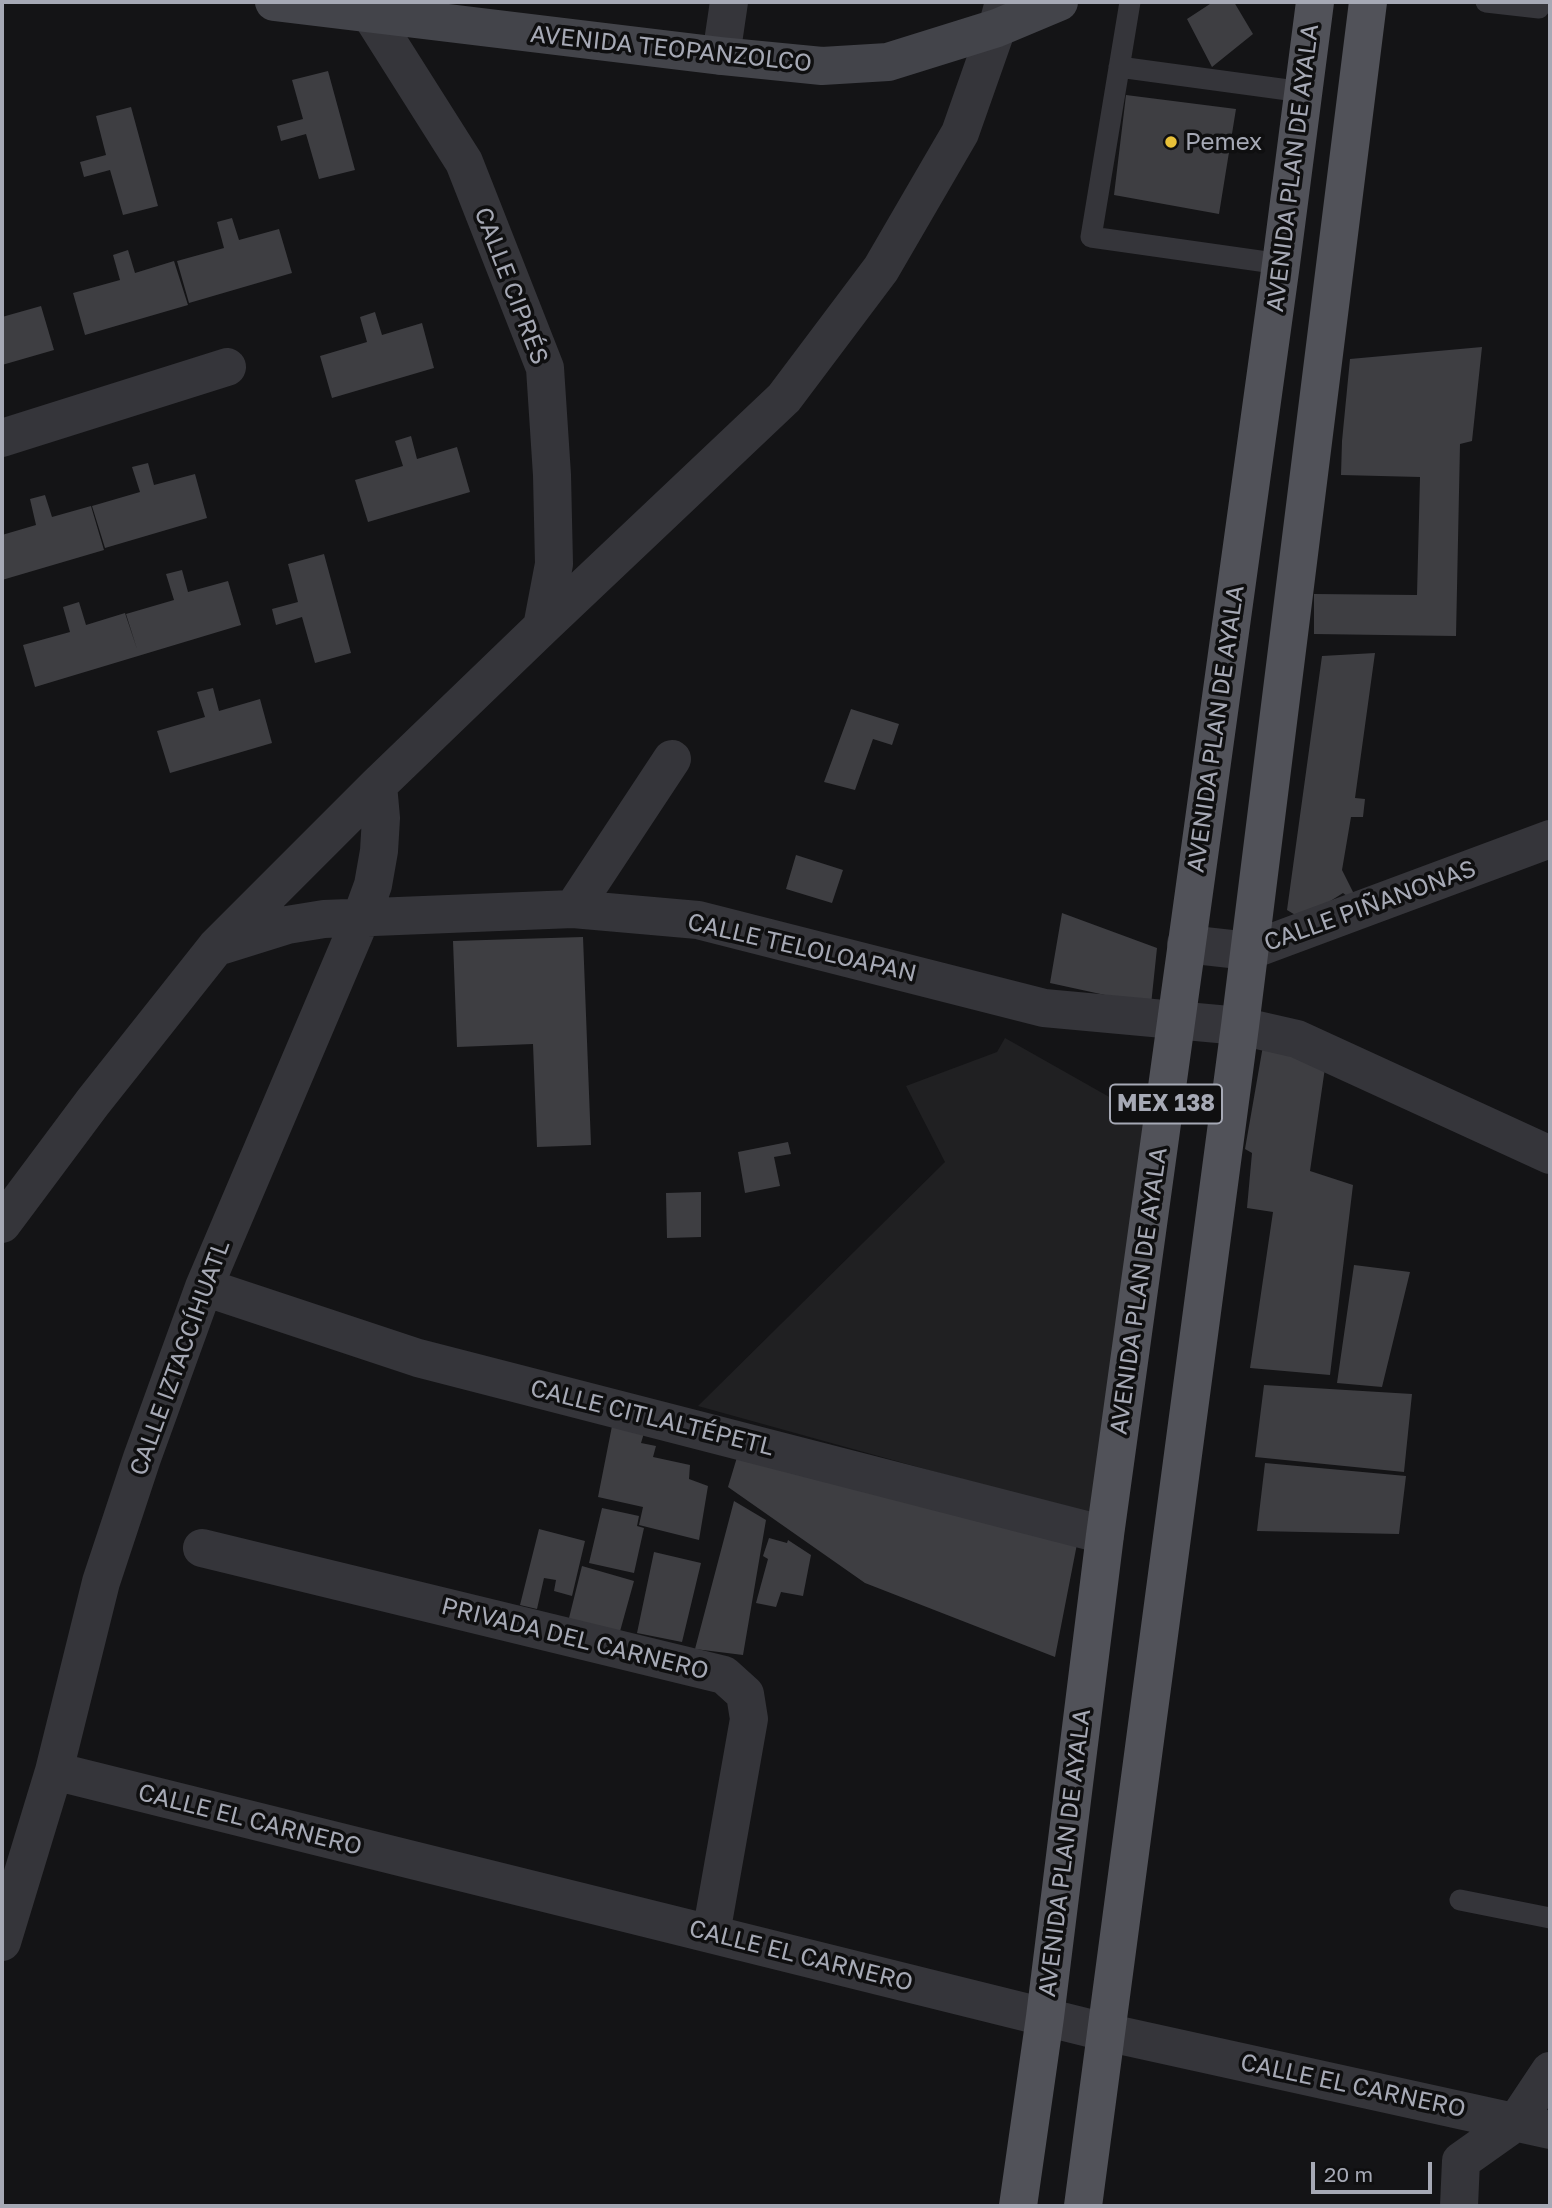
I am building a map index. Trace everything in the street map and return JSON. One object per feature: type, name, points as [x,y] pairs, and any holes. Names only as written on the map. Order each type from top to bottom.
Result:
[{"type":"main road","name":"AVENIDA TEOPANZOLCO","points":[[274,2],[371,8],[721,56],[822,66],[888,62],[1001,15],[1059,2]]},
{"type":"main road","points":[[1286,2],[1313,16]]},
{"type":"main road","name":"MEX 138","points":[[1083,2206],[1240,1026],[1368,2]]},
{"type":"main road","name":"AVENIDA PLAN DE AYALA","points":[[1018,2206],[1045,2017],[1105,1535],[1178,1020],[1186,944],[1313,16]]},
{"type":"street","points":[[721,56],[729,2]]},
{"type":"street","name":"CALLE CIPRÉS","points":[[371,8],[464,162],[545,368],[554,564],[542,627]]},
{"type":"street","points":[[2,1224],[93,1102],[216,947],[378,785],[784,398],[881,269],[954,144],[1001,15]]},
{"type":"street","points":[[2,438],[227,367]]},
{"type":"street","points":[[573,909],[672,760]]},
{"type":"street","name":"CALLE IZTACCÍHUATL","points":[[2,1942],[54,1771],[101,1583],[142,1458],[204,1287],[373,885],[381,818],[378,785]]},
{"type":"street","name":"CALLE PIÑANONAS","points":[[1186,944],[1249,951],[1550,839]]},
{"type":"street","name":"CALLE TELOLOAPAN","points":[[216,947],[287,925],[324,919],[573,909],[698,920],[1044,1008],[1240,1026],[1297,1039],[1550,1155]]},
{"type":"street","name":"CALLE CITLALTÉPETL","points":[[204,1287],[418,1358],[1105,1535]]},
{"type":"street","name":"PRIVADA DEL CARNERO","points":[[202,1548],[724,1675],[745,1694],[749,1719],[711,1934]]},
{"type":"street","name":"CALLE EL CARNERO","points":[[54,1771],[1105,2032],[1533,2126]]},
{"type":"street","points":[[1459,2206],[1461,2161],[1533,2126],[1550,2071]]},
{"type":"lane","points":[[1130,2],[1091,237],[1281,264]]},
{"type":"lane","points":[[1486,2],[1539,8]]},
{"type":"lane","points":[[1119,66],[1303,92]]},
{"type":"lane","points":[[1460,1899],[1550,1918]]},
{"type":"shaded area","points":[[1005,1038],[1150,1120],[1098,1517],[698,1406],[945,1162],[906,1086],[997,1052]]},
{"type":"building","points":[[1213,2],[1234,2],[1253,34],[1212,67],[1187,19]]},
{"type":"building","points":[[328,71],[355,170],[319,179],[306,134],[281,141],[277,126],[303,119],[292,80]]},
{"type":"building","points":[[1126,95],[1236,109],[1219,214],[1114,195]]},
{"type":"building","points":[[131,107],[158,206],[123,215],[110,170],[84,177],[80,162],[106,155],[96,116]]},
{"type":"building","points":[[232,218],[239,240],[279,229],[292,273],[189,303],[177,261],[224,248],[217,222]]},
{"type":"building","points":[[128,250],[135,273],[174,261],[188,305],[85,335],[73,293],[120,280],[113,255]]},
{"type":"building","points":[[41,306],[54,350],[2,365],[2,317]]},
{"type":"building","points":[[375,312],[382,335],[422,323],[434,368],[332,398],[320,356],[367,342],[360,317]]},
{"type":"building","points":[[1482,347],[1472,441],[1460,444],[1456,636],[1314,634],[1314,594],[1417,595],[1420,477],[1341,475],[1350,359]]},
{"type":"building","points":[[411,436],[417,459],[457,447],[470,492],[368,522],[355,480],[403,466],[395,441]]},
{"type":"building","points":[[148,463],[154,485],[195,474],[207,518],[105,548],[92,506],[140,492],[132,467]]},
{"type":"building","points":[[45,495],[52,517],[91,506],[104,550],[2,580],[2,535],[36,525],[30,499]]},
{"type":"building","points":[[324,554],[351,653],[315,663],[302,617],[276,625],[272,609],[298,602],[288,564]]},
{"type":"building","points":[[182,570],[188,592],[228,581],[241,625],[35,687],[23,645],[70,632],[63,607],[79,602],[86,625],[125,613],[137,649],[126,614],[174,600],[166,574]]},
{"type":"building","points":[[1375,653],[1355,798],[1365,799],[1363,817],[1351,817],[1342,870],[1354,894],[1348,897],[1343,893],[1302,919],[1287,910],[1322,656]]},
{"type":"building","points":[[213,688],[219,711],[260,699],[272,743],[170,773],[157,731],[205,717],[197,692]]},
{"type":"building","points":[[851,709],[899,724],[892,745],[873,739],[855,790],[824,782]]},
{"type":"building","points":[[796,855],[843,870],[832,903],[786,889]]},
{"type":"building","points":[[1062,913],[1157,948],[1151,1005],[1050,983]]},
{"type":"building","points":[[583,937],[591,1145],[537,1147],[533,1044],[457,1047],[453,941]]},
{"type":"building","points":[[1264,1040],[1326,1061],[1310,1171],[1353,1185],[1330,1375],[1250,1368],[1273,1212],[1247,1208],[1252,1153],[1245,1149]]},
{"type":"building","points":[[788,1142],[791,1154],[774,1157],[780,1186],[745,1193],[738,1152]]},
{"type":"building","points":[[701,1192],[701,1237],[667,1238],[666,1193]]},
{"type":"building","points":[[1354,1265],[1410,1272],[1382,1387],[1337,1383]]},
{"type":"building","points":[[1264,1385],[1412,1394],[1404,1472],[1255,1457]]},
{"type":"building","points":[[612,1426],[644,1433],[641,1443],[656,1446],[653,1457],[690,1465],[689,1479],[708,1486],[699,1540],[639,1525],[643,1507],[598,1497]]},
{"type":"building","points":[[738,1454],[1077,1544],[1055,1657],[865,1583],[728,1487]]},
{"type":"building","points":[[1265,1463],[1406,1476],[1399,1534],[1257,1531]]},
{"type":"building","points":[[734,1501],[766,1520],[743,1655],[695,1649]]},
{"type":"building","points":[[602,1508],[639,1516],[637,1526],[644,1528],[634,1573],[589,1563]]},
{"type":"building","points":[[539,1529],[585,1541],[572,1596],[554,1591],[556,1580],[544,1578],[537,1609],[520,1605]]},
{"type":"building","points":[[769,1538],[787,1543],[788,1540],[811,1555],[803,1596],[781,1592],[776,1607],[756,1603],[768,1559],[763,1556]]},
{"type":"building","points":[[654,1552],[701,1563],[682,1642],[637,1633]]},
{"type":"building","points":[[582,1566],[634,1581],[619,1635],[568,1622]]},
{"type":"place","name":"Pemex","points":[[1171,142]]}]
